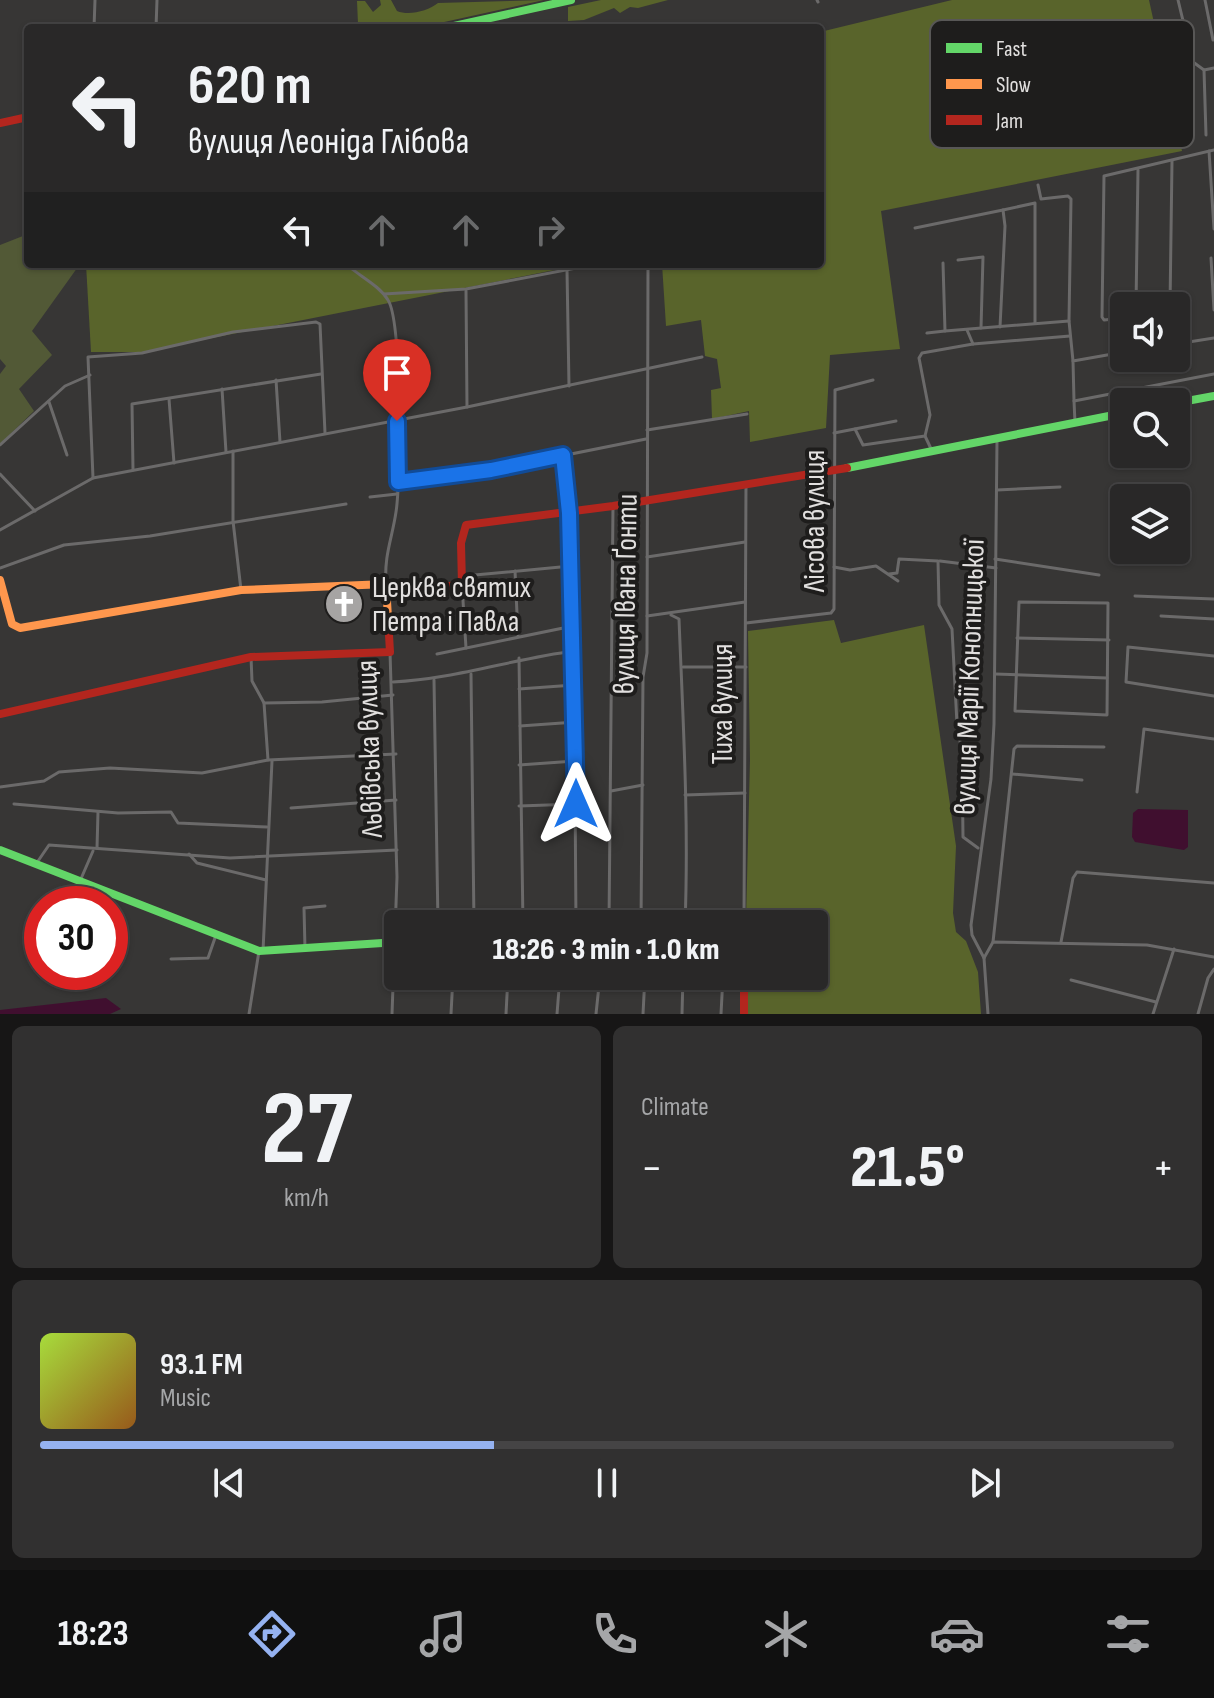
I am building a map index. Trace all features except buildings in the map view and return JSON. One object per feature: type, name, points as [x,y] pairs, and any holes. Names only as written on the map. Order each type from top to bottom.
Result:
[{"type":"main road","points":[[463,24],[571,0]]},
{"type":"main road","points":[[0,123],[24,118]]},
{"type":"main road","points":[[1190,400],[1214,396]]},
{"type":"main road","points":[[0,580],[12,624],[20,628],[241,590],[386,587],[463,580],[461,543],[466,525],[569,513],[834,470],[997,441],[1110,416]]},
{"type":"main road","name":"Львівська вулиця","points":[[386,587],[390,652]]},
{"type":"main road","points":[[0,714],[251,657],[390,652]]},
{"type":"main road","points":[[0,850],[261,951],[384,943]]},
{"type":"main road","points":[[744,990],[744,1014]]},
{"type":"street","points":[[94,24],[95,0]]},
{"type":"street","points":[[156,24],[157,0]]},
{"type":"street","points":[[1178,0],[1183,20]]},
{"type":"street","points":[[1205,0],[1213,40]]},
{"type":"street","points":[[1194,63],[1204,70],[1214,68]]},
{"type":"street","points":[[1204,70],[1206,135]]},
{"type":"street","points":[[1110,319],[1102,317],[1103,177],[1212,150],[1214,229]]},
{"type":"street","points":[[1170,292],[1172,161]]},
{"type":"street","points":[[1136,292],[1138,169]]},
{"type":"street","points":[[1038,185],[1040,199],[1068,196],[1071,199],[1069,321],[1075,423]]},
{"type":"street","points":[[915,228],[1035,203],[1038,206],[1035,323]]},
{"type":"street","points":[[1000,327],[1005,226],[1003,210]]},
{"type":"street","points":[[958,260],[983,257],[981,328]]},
{"type":"street","points":[[1211,258],[1214,310]]},
{"type":"street","points":[[943,263],[945,331]]},
{"type":"street","points":[[351,268],[384,294],[466,289],[577,268]]},
{"type":"street","name":"вулиця Івана Ґонти","points":[[641,910],[647,616],[648,268]]},
{"type":"street","points":[[567,270],[569,386]]},
{"type":"street","points":[[466,289],[467,407]]},
{"type":"street","name":"Львівська вулиця","points":[[384,294],[394,320],[398,482],[396,513],[385,549],[386,587]]},
{"type":"street","points":[[927,333],[1069,321]]},
{"type":"street","points":[[93,478],[88,357],[142,353],[233,332],[316,322],[320,324],[325,433]]},
{"type":"street","points":[[967,330],[973,344]]},
{"type":"street","points":[[933,453],[925,436],[930,415],[920,355],[973,344],[1070,336]]},
{"type":"street","points":[[1190,342],[1214,338]]},
{"type":"street","points":[[1073,361],[1110,354]]},
{"type":"street","points":[[0,530],[93,478],[397,421],[647,371],[702,357]]},
{"type":"street","points":[[133,470],[131,405],[321,374]]},
{"type":"street","points":[[1074,401],[1214,374]]},
{"type":"street","points":[[0,445],[72,381],[90,375]]},
{"type":"street","points":[[276,380],[280,442]]},
{"type":"street","name":"Лісова вулиця","points":[[746,623],[831,613],[834,609],[835,390],[873,380]]},
{"type":"street","points":[[222,389],[226,452]]},
{"type":"street","points":[[169,399],[174,463]]},
{"type":"street","points":[[49,401],[61,428],[67,455]]},
{"type":"street","points":[[647,430],[747,414]]},
{"type":"street","points":[[834,433],[896,421]]},
{"type":"street","points":[[855,429],[863,445],[925,436]]},
{"type":"street","points":[[398,482],[491,470],[646,439]]},
{"type":"street","name":"вулиця Марії Конопницької","points":[[988,1014],[984,958],[971,932],[979,849],[991,779],[997,441]]},
{"type":"street","points":[[233,451],[233,521],[241,590]]},
{"type":"street","points":[[563,455],[569,513],[574,651],[576,910]]},
{"type":"street","points":[[0,474],[35,511]]},
{"type":"street","name":"Тиха вулиця","points":[[744,910],[746,484]]},
{"type":"street","points":[[997,490],[1060,487]]},
{"type":"street","points":[[370,497],[397,494]]},
{"type":"street","points":[[0,568],[64,545],[150,536],[346,504]]},
{"type":"street","points":[[609,910],[613,506]]},
{"type":"street","points":[[647,557],[745,542]]},
{"type":"street","points":[[889,574],[897,573],[899,559],[996,568]]},
{"type":"street","points":[[995,559],[1099,575]]},
{"type":"street","points":[[938,561],[939,605],[952,629],[957,724],[962,752],[963,837],[979,849]]},
{"type":"street","points":[[466,648],[463,580],[571,566]]},
{"type":"street","points":[[834,567],[850,570],[876,566],[898,581]]},
{"type":"street","points":[[515,571],[518,636]]},
{"type":"street","points":[[1135,596],[1214,599]]},
{"type":"street","points":[[647,616],[671,615],[745,602]]},
{"type":"street","points":[[1019,602],[1106,602],[1109,640],[1106,716],[1016,712],[1017,638],[1019,602]]},
{"type":"street","points":[[671,615],[679,619],[683,667],[685,910]]},
{"type":"street","points":[[1161,616],[1214,619]]},
{"type":"street","points":[[437,654],[573,626]]},
{"type":"street","points":[[1017,638],[1109,640]]},
{"type":"street","points":[[1214,656],[1128,647],[1126,682],[1214,696]]},
{"type":"street","points":[[393,682],[471,674],[519,658],[574,651]]},
{"type":"street","name":"Львівська вулиця","points":[[390,652],[396,754],[398,910]]},
{"type":"street","points":[[249,1014],[261,951],[268,802],[274,791],[264,703],[252,681],[251,657]]},
{"type":"street","points":[[519,658],[523,910]]},
{"type":"street","points":[[683,667],[746,667]]},
{"type":"street","points":[[471,674],[474,910]]},
{"type":"street","points":[[995,674],[1108,678]]},
{"type":"street","points":[[434,680],[438,910]]},
{"type":"street","points":[[519,689],[574,685]]},
{"type":"street","points":[[264,703],[393,695]]},
{"type":"street","points":[[519,726],[576,722]]},
{"type":"street","points":[[1137,792],[1144,729],[1214,739]]},
{"type":"street","points":[[984,958],[993,942],[1014,749],[1017,746],[1104,747]]},
{"type":"street","points":[[0,787],[44,781],[59,772],[110,768],[202,773],[270,760],[396,754]]},
{"type":"street","points":[[519,765],[575,761]]},
{"type":"street","points":[[1012,774],[1082,780]]},
{"type":"street","points":[[610,791],[643,785]]},
{"type":"street","points":[[685,795],[745,793]]},
{"type":"street","points":[[291,808],[396,800]]},
{"type":"street","points":[[14,804],[98,812],[171,812],[178,823],[267,827]]},
{"type":"street","points":[[519,806],[576,804]]},
{"type":"street","points":[[80,881],[96,849],[98,812]]},
{"type":"street","points":[[36,864],[49,845],[266,858],[397,850]]},
{"type":"street","points":[[189,854],[197,863],[266,881]]},
{"type":"street","points":[[1061,941],[1073,878],[1077,872],[1214,883]]},
{"type":"street","points":[[305,949],[304,908],[325,906]]},
{"type":"street","points":[[171,959],[208,958],[216,935]]},
{"type":"street","points":[[993,942],[1061,941],[1174,949],[1214,957]]},
{"type":"street","points":[[1153,1014],[1174,949]]},
{"type":"street","points":[[1198,1014],[1208,978],[1214,969]]},
{"type":"street","points":[[1071,980],[1156,1002]]},
{"type":"street","name":"Львівська вулиця","points":[[392,1014],[394,990]]},
{"type":"street","points":[[451,1014],[452,990]]},
{"type":"street","points":[[506,1014],[507,990]]},
{"type":"street","points":[[557,1014],[559,990]]},
{"type":"street","points":[[596,1014],[599,990]]},
{"type":"street","points":[[643,1014],[644,990]]},
{"type":"street","points":[[682,1014],[683,990]]},
{"type":"street","points":[[721,1014],[722,990]]},
{"type":"green space","points":[[380,0],[391,0],[397,11],[413,13],[438,3],[544,0],[435,24],[358,24],[357,1],[365,1],[373,12],[381,5]]},
{"type":"green space","points":[[601,0],[668,0],[638,8],[630,7],[620,13],[614,8],[584,20],[568,21],[568,7]]},
{"type":"green space","points":[[952,0],[1149,0],[1153,20],[930,20],[930,148],[1181,148],[1182,151],[881,211],[900,349],[830,355],[826,428],[750,442],[749,411],[712,419],[711,390],[721,388],[717,359],[705,356],[701,320],[666,326],[662,268],[824,268],[824,31]]},
{"type":"green space","points":[[24,236],[24,268],[77,268],[32,331],[52,355],[19,389],[34,411],[0,444],[0,374],[6,366],[0,359],[0,245]]},
{"type":"green space","points":[[86,268],[565,268],[142,352],[91,352]]},
{"type":"green space","points":[[834,620],[841,643],[924,625],[956,846],[953,913],[956,932],[966,941],[978,972],[981,1014],[747,1014],[746,990],[828,990],[828,910],[746,910],[750,760],[748,631]]},
{"type":"shaded area","points":[[1138,809],[1188,810],[1188,847],[1184,850],[1135,842],[1132,837],[1133,813]]},
{"type":"shaded area","points":[[106,998],[121,1009],[110,1014],[0,1014],[0,1010]]},
{"type":"traffic: fast","points":[[463,24],[571,0]]},
{"type":"traffic: fast","points":[[1190,400],[1214,396]]},
{"type":"traffic: fast","points":[[847,468],[1110,416]]},
{"type":"traffic: fast","points":[[0,850],[259,951],[384,943]]},
{"type":"traffic: slow","points":[[0,580],[12,624],[20,628],[241,590],[386,584],[388,618]]},
{"type":"traffic: jam","points":[[0,123],[24,118]]},
{"type":"traffic: jam","points":[[387,591],[462,585],[461,543],[466,525],[613,506],[847,468]]},
{"type":"traffic: jam","points":[[0,714],[251,657],[390,652],[388,618]]},
{"type":"traffic: jam","points":[[744,990],[744,1014]]},
{"type":"place","name":"Церква святих Петра і Павла","points":[[344,604]]},
{"type":"route","points":[[397,421],[398,482],[491,470],[563,455],[569,513],[576,804]]}]
